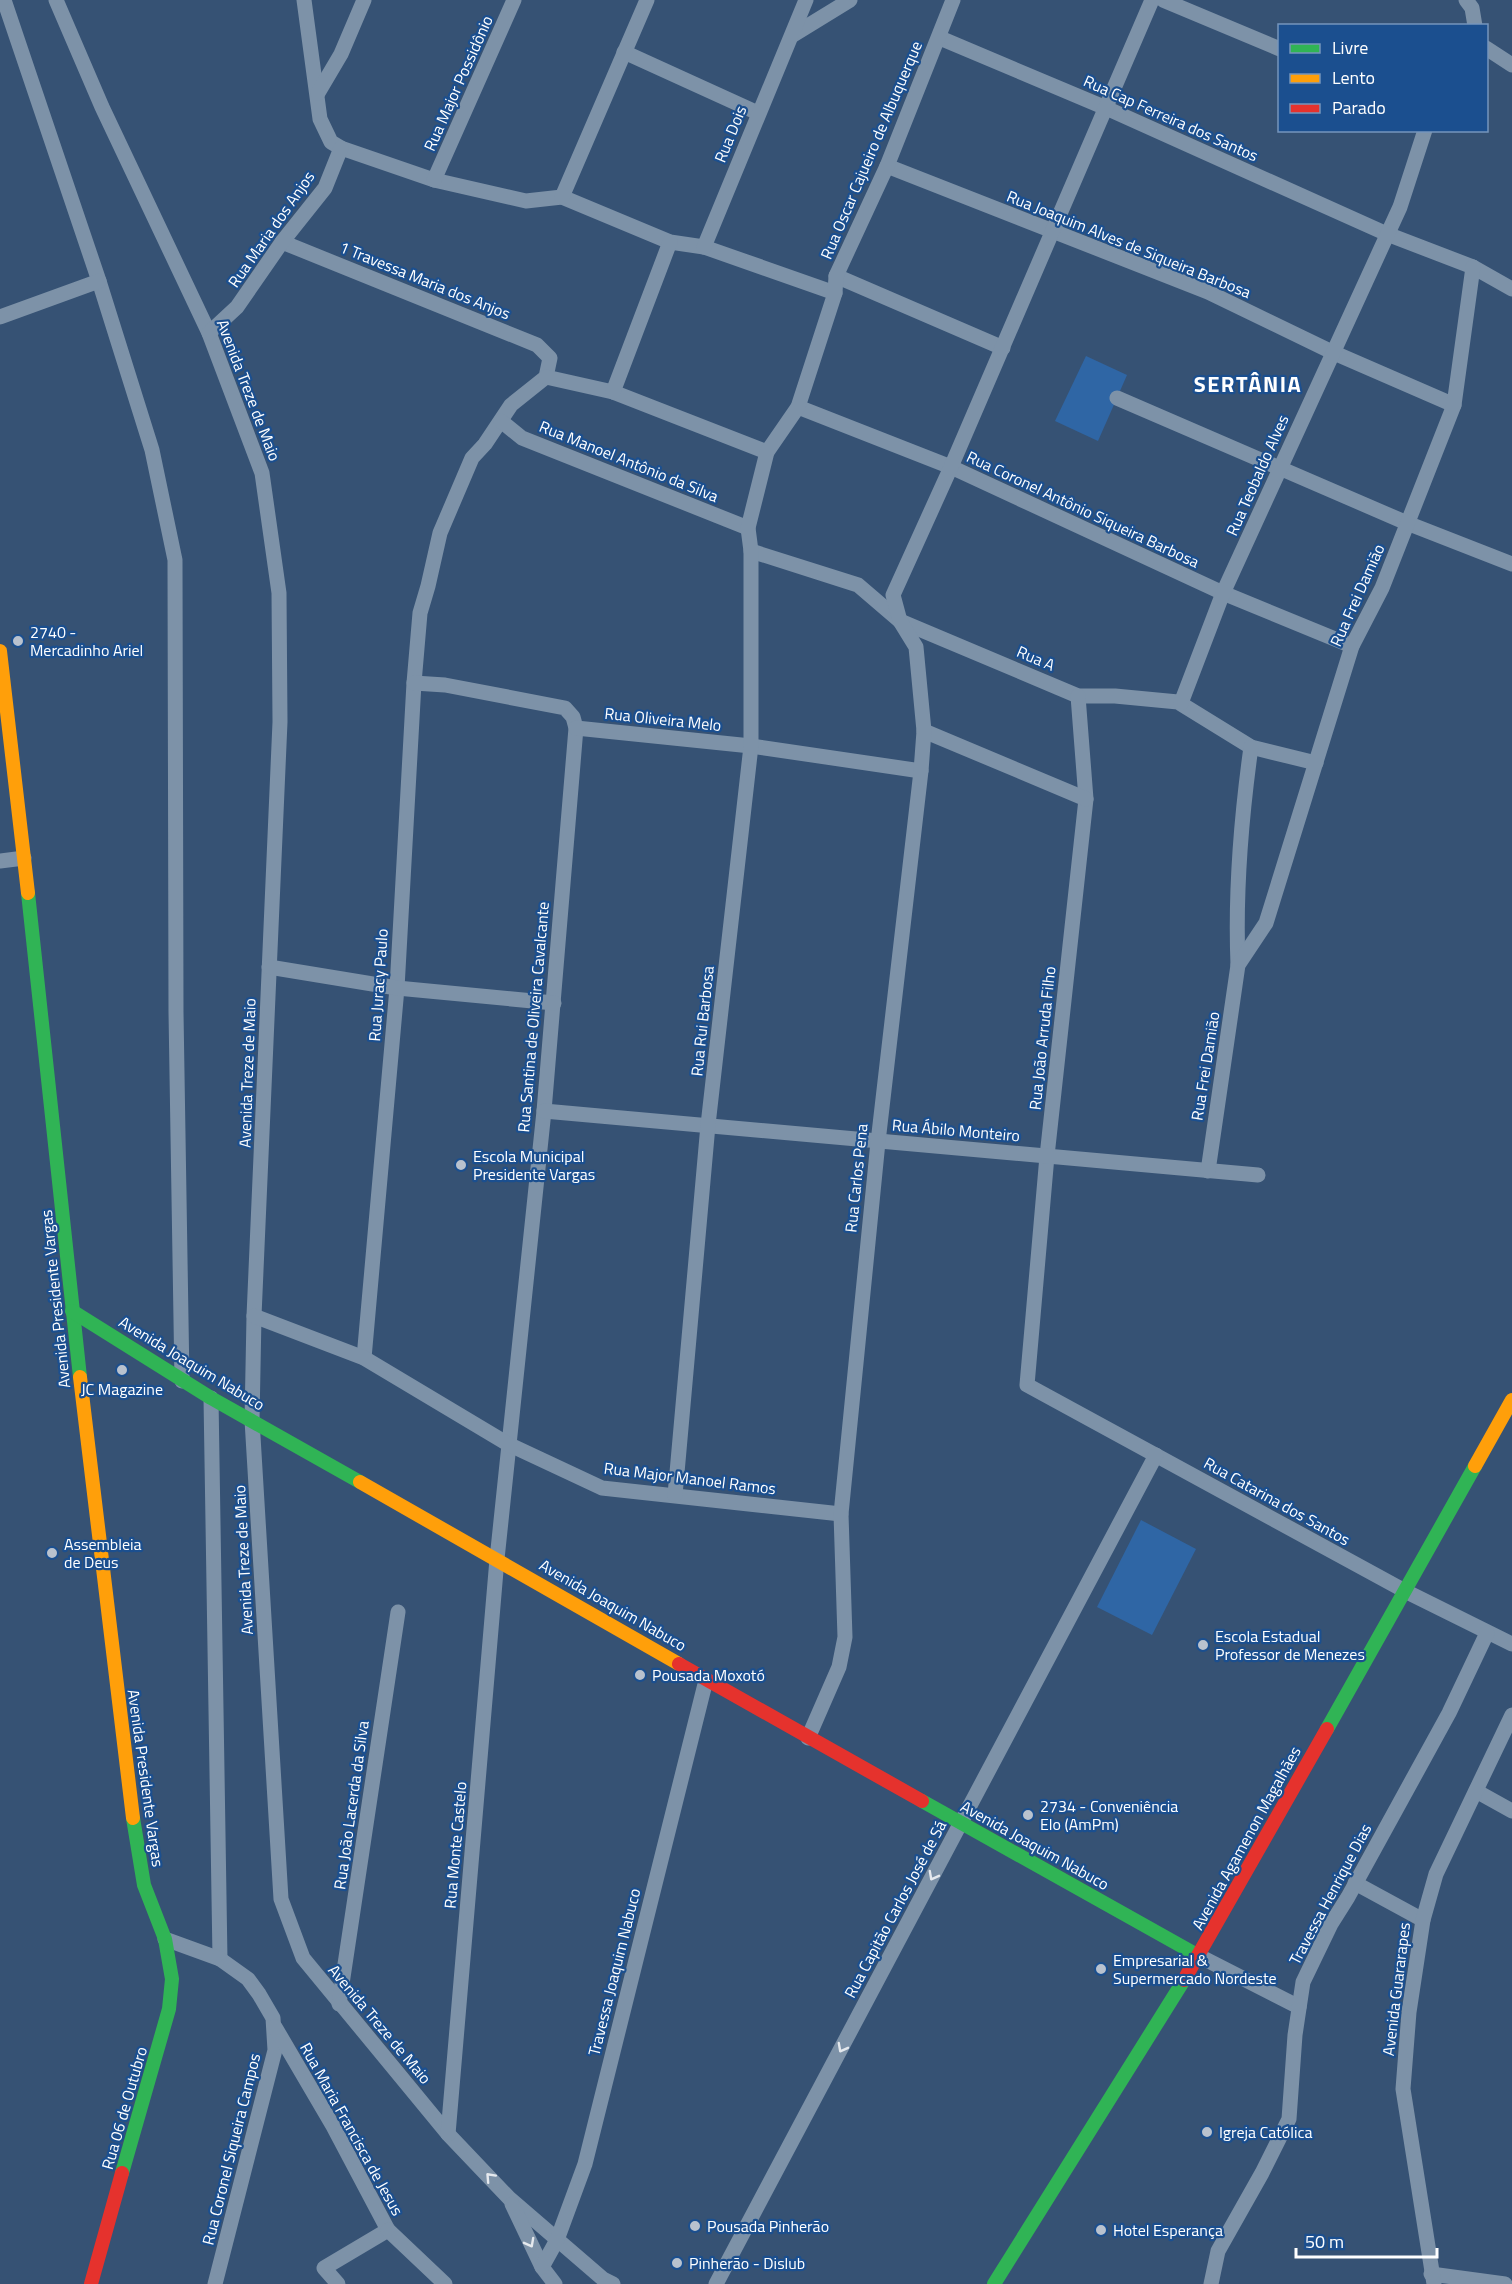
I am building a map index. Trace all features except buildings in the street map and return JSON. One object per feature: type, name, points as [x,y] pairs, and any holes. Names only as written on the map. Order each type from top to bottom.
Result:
[{"type":"main road","name":"Avenida Presidente Vargas","points":[[0,651],[72,1311],[130,1802],[144,1885],[165,1939]]},
{"type":"main road","name":"Avenida Joaquim Nabuco","points":[[72,1311],[182,1381],[961,1825],[1199,1956]]},
{"type":"main road","name":"Avenida Agamenon Magalhães","points":[[994,2284],[1199,1956],[1512,1400]]},
{"type":"main road","name":"Rua 06 de Outubro","points":[[92,2284],[169,2009],[172,1979],[165,1939]]},
{"type":"street","points":[[4,0],[99,281],[152,450],[175,560],[176,1012],[182,1381]]},
{"type":"street","name":"Avenida Treze de Maio","points":[[56,0],[102,107],[209,333],[262,472],[279,594],[280,722],[254,1317],[252,1420],[281,1899],[303,1958],[448,2134],[509,2198]]},
{"type":"street","points":[[304,0],[320,119],[331,142],[341,148],[434,180],[526,201],[562,196],[669,242],[704,247],[835,293]]},
{"type":"street","points":[[318,93],[341,54],[364,0]]},
{"type":"street","name":"Rua Major Possidônio","points":[[434,180],[514,0]]},
{"type":"street","points":[[562,196],[647,0]]},
{"type":"street","name":"Rua Dois","points":[[704,247],[806,0]]},
{"type":"street","points":[[793,34],[850,0]]},
{"type":"street","name":"Rua Oscar Cajueiro de Albuquerque","points":[[752,551],[748,528],[767,452],[798,407],[835,293],[836,276],[887,166],[940,38],[953,0]]},
{"type":"street","points":[[900,621],[893,595],[1003,348],[1152,0]]},
{"type":"street","points":[[1163,0],[1278,48]]},
{"type":"street","points":[[1466,0],[1472,8],[1474,24]]},
{"type":"street","name":"Rua Cap Ferreira dos Santos","points":[[940,38],[1106,108],[1387,234],[1473,267],[1512,290]]},
{"type":"street","points":[[1488,49],[1512,65]]},
{"type":"street","points":[[624,52],[758,113]]},
{"type":"street","name":"Rua Teobaldo Alves","points":[[1181,704],[1223,593],[1400,207],[1424,132]]},
{"type":"street","name":"Rua Maria dos Anjos","points":[[209,333],[237,307],[282,242],[325,189],[341,148]]},
{"type":"street","name":"Rua Joaquim Alves de Siqueira Barbosa","points":[[887,166],[1208,292],[1332,352],[1454,405]]},
{"type":"street","name":"1 Travessa Maria dos Anjos","points":[[282,242],[537,345],[550,358],[546,376]]},
{"type":"street","points":[[613,392],[669,242]]},
{"type":"street","name":"Rua Frei Damião","points":[[1238,965],[1266,923],[1352,646],[1382,588],[1454,405],[1473,267]]},
{"type":"street","points":[[836,276],[1003,348]]},
{"type":"street","points":[[0,317],[99,281]]},
{"type":"street","points":[[546,376],[613,392],[767,452]]},
{"type":"street","name":"Rua Juracy Paulo","points":[[364,1359],[397,988],[420,612],[440,533],[472,458],[511,405],[546,376]]},
{"type":"street","points":[[1117,398],[1407,523],[1512,564]]},
{"type":"street","name":"Rua Coronel Antônio Siqueira Barbosa","points":[[798,407],[951,467],[1223,593],[1352,646]]},
{"type":"street","name":"Rua Manoel Antônio da Silva","points":[[501,421],[522,438],[748,528]]},
{"type":"street","name":"Rua A","points":[[752,551],[858,585],[900,621],[1078,696],[1115,696],[1181,704],[1251,747],[1316,763]]},
{"type":"street","name":"Rua Rui Barbosa","points":[[675,1495],[708,1125],[751,746],[752,551]]},
{"type":"street","name":"Rua Carlos Pena","points":[[808,1738],[839,1667],[845,1637],[841,1514],[878,1142],[921,771],[924,731],[916,647],[900,621]]},
{"type":"street","points":[[414,683],[445,685],[565,708],[573,717],[576,728]]},
{"type":"street","name":"Rua João Arruda Filho","points":[[1027,1385],[1047,1156],[1086,799],[1078,696]]},
{"type":"street","name":"Rua Oliveira Melo","points":[[576,728],[751,746],[921,771]]},
{"type":"street","name":"Rua Santina de Oliveira Cavalcante","points":[[497,1559],[544,1111],[576,728]]},
{"type":"street","points":[[924,731],[1086,799]]},
{"type":"street","name":"Rua Frei Damião","points":[[1208,1171],[1238,965],[1236,920],[1243,818],[1251,747]]},
{"type":"street","points":[[0,861],[24,858]]},
{"type":"street","points":[[269,967],[397,988],[554,1003]]},
{"type":"street","name":"Rua Ábilo Monteiro","points":[[544,1111],[1258,1175]]},
{"type":"street","name":"Rua Major Manoel Ramos","points":[[254,1317],[364,1359],[508,1444],[602,1488],[841,1514]]},
{"type":"street","name":"Rua Catarina dos Santos","points":[[1027,1385],[1405,1591],[1512,1644]]},
{"type":"street","name":"Avenida Treze de Maio","points":[[212,1398],[220,1959]]},
{"type":"street","name":"Rua Capitão Carlos José de Sá","points":[[716,2284],[1156,1455]]},
{"type":"street","name":"Rua Monte Castelo","points":[[448,2134],[497,1559]]},
{"type":"street","name":"Rua João Lacerda da Silva","points":[[339,2004],[398,1612]]},
{"type":"street","name":"Travessa Henrique Dias","points":[[1211,2284],[1218,2251],[1262,2173],[1289,2119],[1295,2035],[1303,1982],[1331,1924],[1449,1713],[1487,1633]]},
{"type":"street","name":"Travessa Joaquim Nabuco","points":[[542,2267],[557,2240],[585,2164],[706,1680]]},
{"type":"street","name":"Avenida Guararapes","points":[[1432,2279],[1403,2089],[1409,2012],[1423,1920],[1436,1874],[1512,1715]]},
{"type":"street","points":[[1476,1791],[1512,1811]]},
{"type":"street","points":[[1355,1883],[1423,1920]]},
{"type":"street","name":"Rua Coronel Siqueira Campos","points":[[165,1939],[220,1959],[248,1979],[273,2018],[275,2050],[215,2284]]},
{"type":"street","name":"Avenida Joaquim Nabuco","points":[[1199,1956],[1299,2007]]},
{"type":"street","name":"Rua Maria Francisca de Jesus","points":[[274,2025],[333,2126],[388,2230],[324,2268],[338,2284]]},
{"type":"street","points":[[509,2198],[603,2279],[613,2284]]},
{"type":"street","points":[[509,2198],[542,2267],[555,2284]]},
{"type":"street","points":[[388,2230],[445,2284]]},
{"type":"street","points":[[1432,2279],[1505,2284]]},
{"type":"shaded area","points":[[1086,356],[1127,375],[1098,441],[1055,421]]},
{"type":"shaded area","points":[[1141,1520],[1196,1549],[1152,1635],[1097,1607]]},
{"type":"traffic: fast","points":[[28,893],[80,1377]]},
{"type":"traffic: fast","points":[[72,1311],[211,1398],[360,1482]]},
{"type":"traffic: fast","points":[[1327,1729],[1475,1466]]},
{"type":"traffic: fast","points":[[922,1801],[1199,1956]]},
{"type":"traffic: fast","points":[[122,2173],[169,2009],[172,1979],[165,1939],[144,1885],[133,1818]]},
{"type":"traffic: fast","points":[[994,2284],[1184,1980]]},
{"type":"traffic: slow","points":[[0,651],[28,893]]},
{"type":"traffic: slow","points":[[80,1377],[133,1818]]},
{"type":"traffic: slow","points":[[1475,1466],[1512,1400]]},
{"type":"traffic: slow","points":[[360,1482],[679,1664]]},
{"type":"traffic: jam","points":[[679,1664],[922,1801]]},
{"type":"traffic: jam","points":[[1184,1980],[1327,1729]]},
{"type":"traffic: jam","points":[[91,2284],[122,2173]]},
{"type":"place","name":"2740 - Mercadinho Ariel","points":[[18,641]]},
{"type":"place","name":"Escola Municipal Presidente Vargas","points":[[461,1165]]},
{"type":"place","name":"JC Magazine","points":[[122,1370]]},
{"type":"place","name":"Assembleia de Deus","points":[[52,1553]]},
{"type":"place","name":"Escola Estadual Professor de Menezes","points":[[1203,1645]]},
{"type":"place","name":"Pousada Moxotó","points":[[640,1675]]},
{"type":"place","name":"2734 - Conveniência Elo (AmPm)","points":[[1028,1815]]},
{"type":"place","name":"Empresarial & Supermercado Nordeste","points":[[1101,1969]]},
{"type":"place","name":"Igreja Católica","points":[[1207,2132]]},
{"type":"place","name":"Pousada Pinherão","points":[[695,2226]]},
{"type":"place","name":"Hotel Esperança","points":[[1101,2230]]},
{"type":"place","name":"Pinherão - Dislub","points":[[677,2263]]},
{"type":"district","name":"SERTÂNIA","points":[[1248,384]]}]
